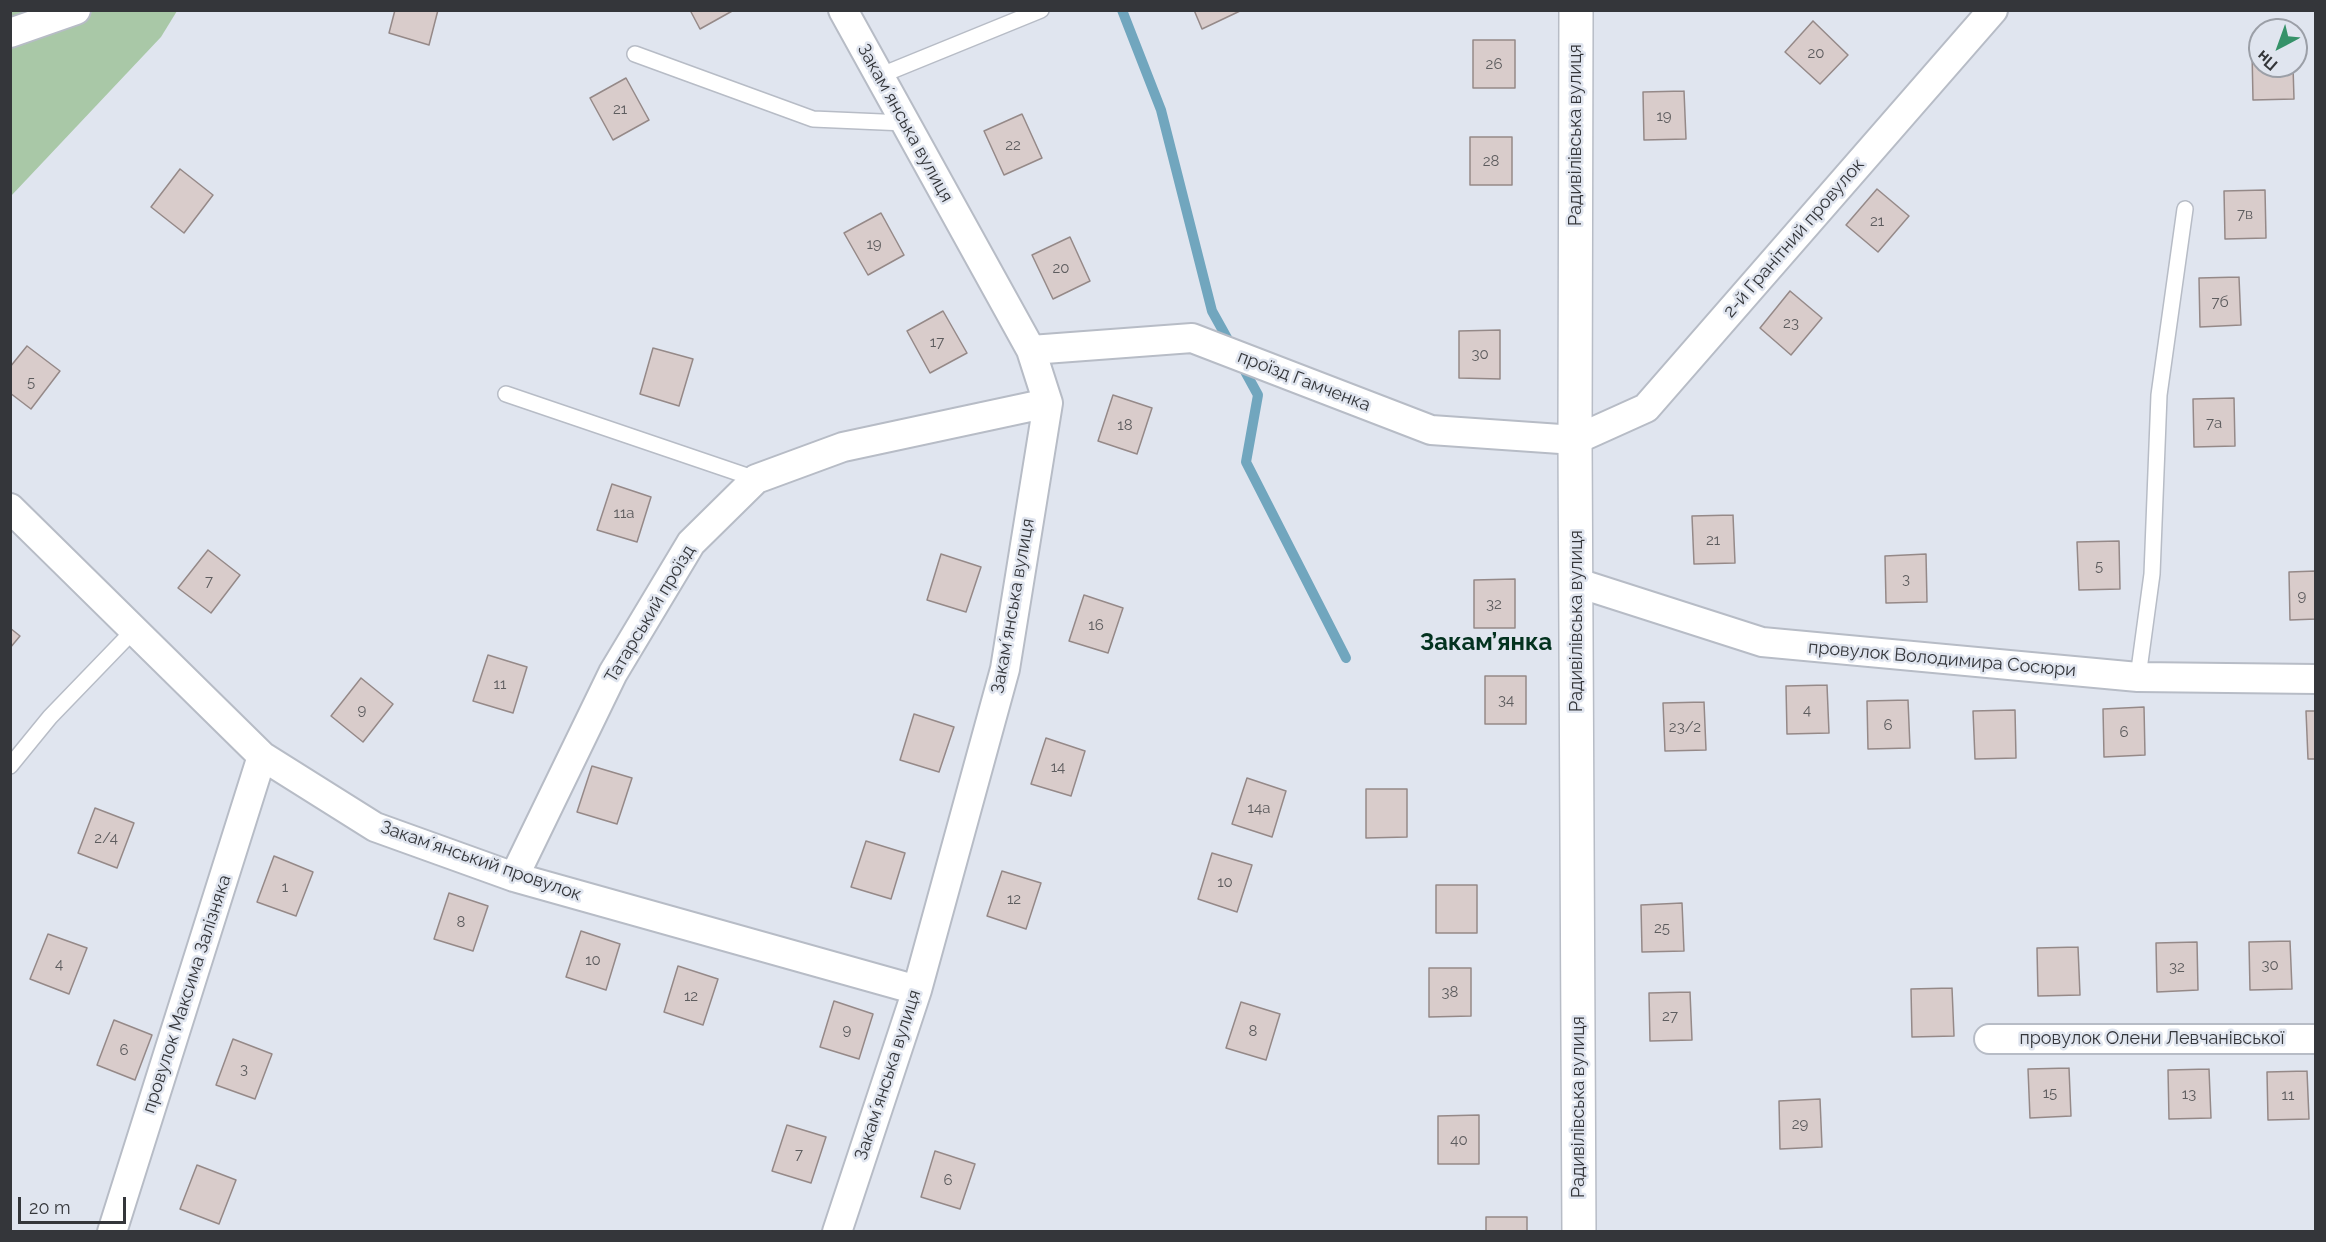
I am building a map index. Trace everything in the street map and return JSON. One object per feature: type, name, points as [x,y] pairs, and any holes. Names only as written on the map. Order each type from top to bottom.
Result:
[{"type":"street","points":[[10,33],[75,10]]},
{"type":"street","name":"Закамʼянська вулиця","points":[[837,1232],[917,990],[1005,669],[1048,403],[1031,350],[843,10]]},
{"type":"street","name":"Радивілівська вулиця","points":[[1576,10],[1575,440],[1578,583],[1580,1232]]},
{"type":"street","name":"2-й Гранітний провулок","points":[[1575,440],[1646,408],[1993,10]]},
{"type":"street","name":"проїзд Гамченка","points":[[1031,350],[1192,338],[1431,430],[1575,440]]},
{"type":"street","name":"Татарський проїзд","points":[[514,877],[613,673],[691,543],[756,479],[843,447],[1048,403]]},
{"type":"street","name":"Закамʼянський провулок","points":[[10,508],[262,756],[375,827],[514,877],[917,990]]},
{"type":"street","name":"провулок Володимира Сосюри","points":[[1578,583],[1762,642],[2138,677],[2316,679]]},
{"type":"street","name":"провулок Максима Залізняка","points":[[112,1232],[262,756]]},
{"type":"street","name":"провулок Олени Левчанівської","points":[[1989,1039],[2316,1039]]},
{"type":"lane","points":[[879,76],[1041,10]]},
{"type":"lane","points":[[635,54],[813,118],[905,123]]},
{"type":"lane","points":[[2138,677],[2152,574],[2159,395],[2184,209]]},
{"type":"lane","points":[[506,394],[756,479]]},
{"type":"lane","points":[[10,766],[50,717],[134,630]]},
{"type":"green space","points":[[11,11],[177,11],[161,37],[11,196]]},
{"type":"building","points":[[395,10],[438,10],[429,45],[389,33]]},
{"type":"building","points":[[690,10],[734,10],[700,29]]},
{"type":"building","points":[[1194,10],[1240,10],[1240,11],[1202,29]]},
{"type":"building","points":[[1813,21],[1848,55],[1820,84],[1785,52]]},
{"type":"building","points":[[1473,40],[1515,40],[1515,88],[1473,88]]},
{"type":"building","points":[[626,78],[649,120],[613,140],[590,98]]},
{"type":"building","points":[[2253,78],[2293,78],[2294,99],[2253,100]]},
{"type":"building","points":[[1684,91],[1686,139],[1644,140],[1643,92]]},
{"type":"building","points":[[1022,114],[1042,158],[1004,175],[984,131]]},
{"type":"building","points":[[1470,137],[1512,137],[1512,185],[1470,185]]},
{"type":"building","points":[[180,169],[213,195],[184,233],[151,207]]},
{"type":"building","points":[[1877,189],[1909,216],[1878,252],[1846,225]]},
{"type":"building","points":[[2265,190],[2266,238],[2225,239],[2224,191]]},
{"type":"building","points":[[881,213],[904,255],[868,275],[844,233]]},
{"type":"building","points":[[1070,237],[1090,281],[1053,299],[1032,255]]},
{"type":"building","points":[[2239,277],[2241,325],[2200,327],[2199,278]]},
{"type":"building","points":[[1790,291],[1822,318],[1791,355],[1760,328]]},
{"type":"building","points":[[943,311],[967,353],[930,373],[907,331]]},
{"type":"building","points":[[1500,330],[1500,379],[1459,378],[1459,331]]},
{"type":"building","points":[[27,346],[60,371],[31,409],[10,393],[10,367]]},
{"type":"building","points":[[653,348],[693,359],[679,406],[640,394]]},
{"type":"building","points":[[1113,395],[1152,408],[1137,454],[1098,441]]},
{"type":"building","points":[[2234,398],[2235,446],[2194,447],[2193,399]]},
{"type":"building","points":[[612,484],[651,497],[637,542],[597,530]]},
{"type":"building","points":[[1733,515],[1735,563],[1694,564],[1692,516]]},
{"type":"building","points":[[2119,541],[2120,589],[2079,590],[2077,542]]},
{"type":"building","points":[[208,550],[240,575],[211,613],[178,588]]},
{"type":"building","points":[[941,554],[981,567],[966,612],[927,600]]},
{"type":"building","points":[[1926,554],[1927,602],[1886,603],[1885,556]]},
{"type":"building","points":[[2316,571],[2316,619],[2290,620],[2289,572]]},
{"type":"building","points":[[1515,579],[1515,628],[1474,628],[1474,580]]},
{"type":"building","points":[[1084,595],[1123,608],[1108,653],[1069,641]]},
{"type":"building","points":[[10,628],[20,636],[10,648]]},
{"type":"building","points":[[488,655],[527,667],[513,713],[473,701]]},
{"type":"building","points":[[1485,676],[1526,676],[1526,724],[1485,724]]},
{"type":"building","points":[[361,678],[393,704],[363,742],[331,716]]},
{"type":"building","points":[[1827,685],[1829,733],[1787,734],[1786,686]]},
{"type":"building","points":[[1908,700],[1910,748],[1868,749],[1867,701]]},
{"type":"building","points":[[1704,702],[1706,750],[1665,751],[1663,703]]},
{"type":"building","points":[[2144,707],[2145,755],[2104,757],[2103,709]]},
{"type":"building","points":[[2015,710],[2016,758],[1975,759],[1973,711]]},
{"type":"building","points":[[2306,711],[2316,711],[2316,759],[2308,759]]},
{"type":"building","points":[[914,714],[954,727],[939,772],[900,760]]},
{"type":"building","points":[[1046,738],[1085,751],[1071,796],[1031,784]]},
{"type":"building","points":[[592,766],[632,778],[617,824],[577,812]]},
{"type":"building","points":[[1247,778],[1286,791],[1272,837],[1232,824]]},
{"type":"building","points":[[1366,789],[1407,789],[1407,837],[1366,838]]},
{"type":"building","points":[[95,808],[134,823],[117,868],[78,853]]},
{"type":"building","points":[[866,841],[905,853],[891,899],[851,887]]},
{"type":"building","points":[[1212,853],[1252,865],[1237,912],[1198,899]]},
{"type":"building","points":[[274,856],[313,872],[296,916],[257,902]]},
{"type":"building","points":[[1002,871],[1041,883],[1026,929],[987,916]]},
{"type":"building","points":[[1436,885],[1477,885],[1477,933],[1436,933]]},
{"type":"building","points":[[449,893],[488,906],[473,951],[434,939]]},
{"type":"building","points":[[1682,903],[1684,951],[1642,952],[1641,905]]},
{"type":"building","points":[[581,931],[620,944],[606,990],[566,977]]},
{"type":"building","points":[[48,934],[87,948],[69,994],[30,979]]},
{"type":"building","points":[[2290,941],[2292,989],[2250,990],[2249,942]]},
{"type":"building","points":[[2197,942],[2198,990],[2157,992],[2156,943]]},
{"type":"building","points":[[2078,947],[2080,995],[2038,996],[2037,948]]},
{"type":"building","points":[[678,966],[718,979],[703,1025],[664,1012]]},
{"type":"building","points":[[1429,968],[1471,968],[1471,1016],[1429,1017]]},
{"type":"building","points":[[1952,988],[1954,1036],[1912,1037],[1911,989]]},
{"type":"building","points":[[1690,992],[1692,1040],[1650,1041],[1649,993]]},
{"type":"building","points":[[834,1001],[873,1014],[859,1059],[820,1047]]},
{"type":"building","points":[[1241,1002],[1280,1014],[1266,1060],[1226,1048]]},
{"type":"building","points":[[114,1020],[152,1035],[135,1080],[97,1065]]},
{"type":"building","points":[[233,1039],[272,1054],[255,1099],[216,1085]]},
{"type":"building","points":[[2069,1068],[2071,1116],[2030,1118],[2028,1069]]},
{"type":"building","points":[[2209,1069],[2211,1118],[2169,1119],[2168,1070]]},
{"type":"building","points":[[2307,1071],[2309,1119],[2268,1120],[2267,1072]]},
{"type":"building","points":[[1820,1099],[1822,1147],[1780,1149],[1779,1101]]},
{"type":"building","points":[[1479,1115],[1479,1164],[1438,1164],[1438,1116]]},
{"type":"building","points":[[787,1125],[826,1137],[811,1183],[772,1171]]},
{"type":"building","points":[[935,1151],[975,1164],[960,1209],[921,1197]]},
{"type":"building","points":[[197,1165],[236,1180],[219,1224],[180,1209]]},
{"type":"building","points":[[1486,1217],[1527,1217],[1527,1232],[1486,1232]]},
{"type":"waterway","points":[[1122,10],[1161,110],[1212,311],[1232,347]]},
{"type":"waterway","points":[[1241,364],[1258,395],[1246,462],[1346,658]]},
{"type":"district","name":"Закам’янка","points":[[1486,643]]}]
